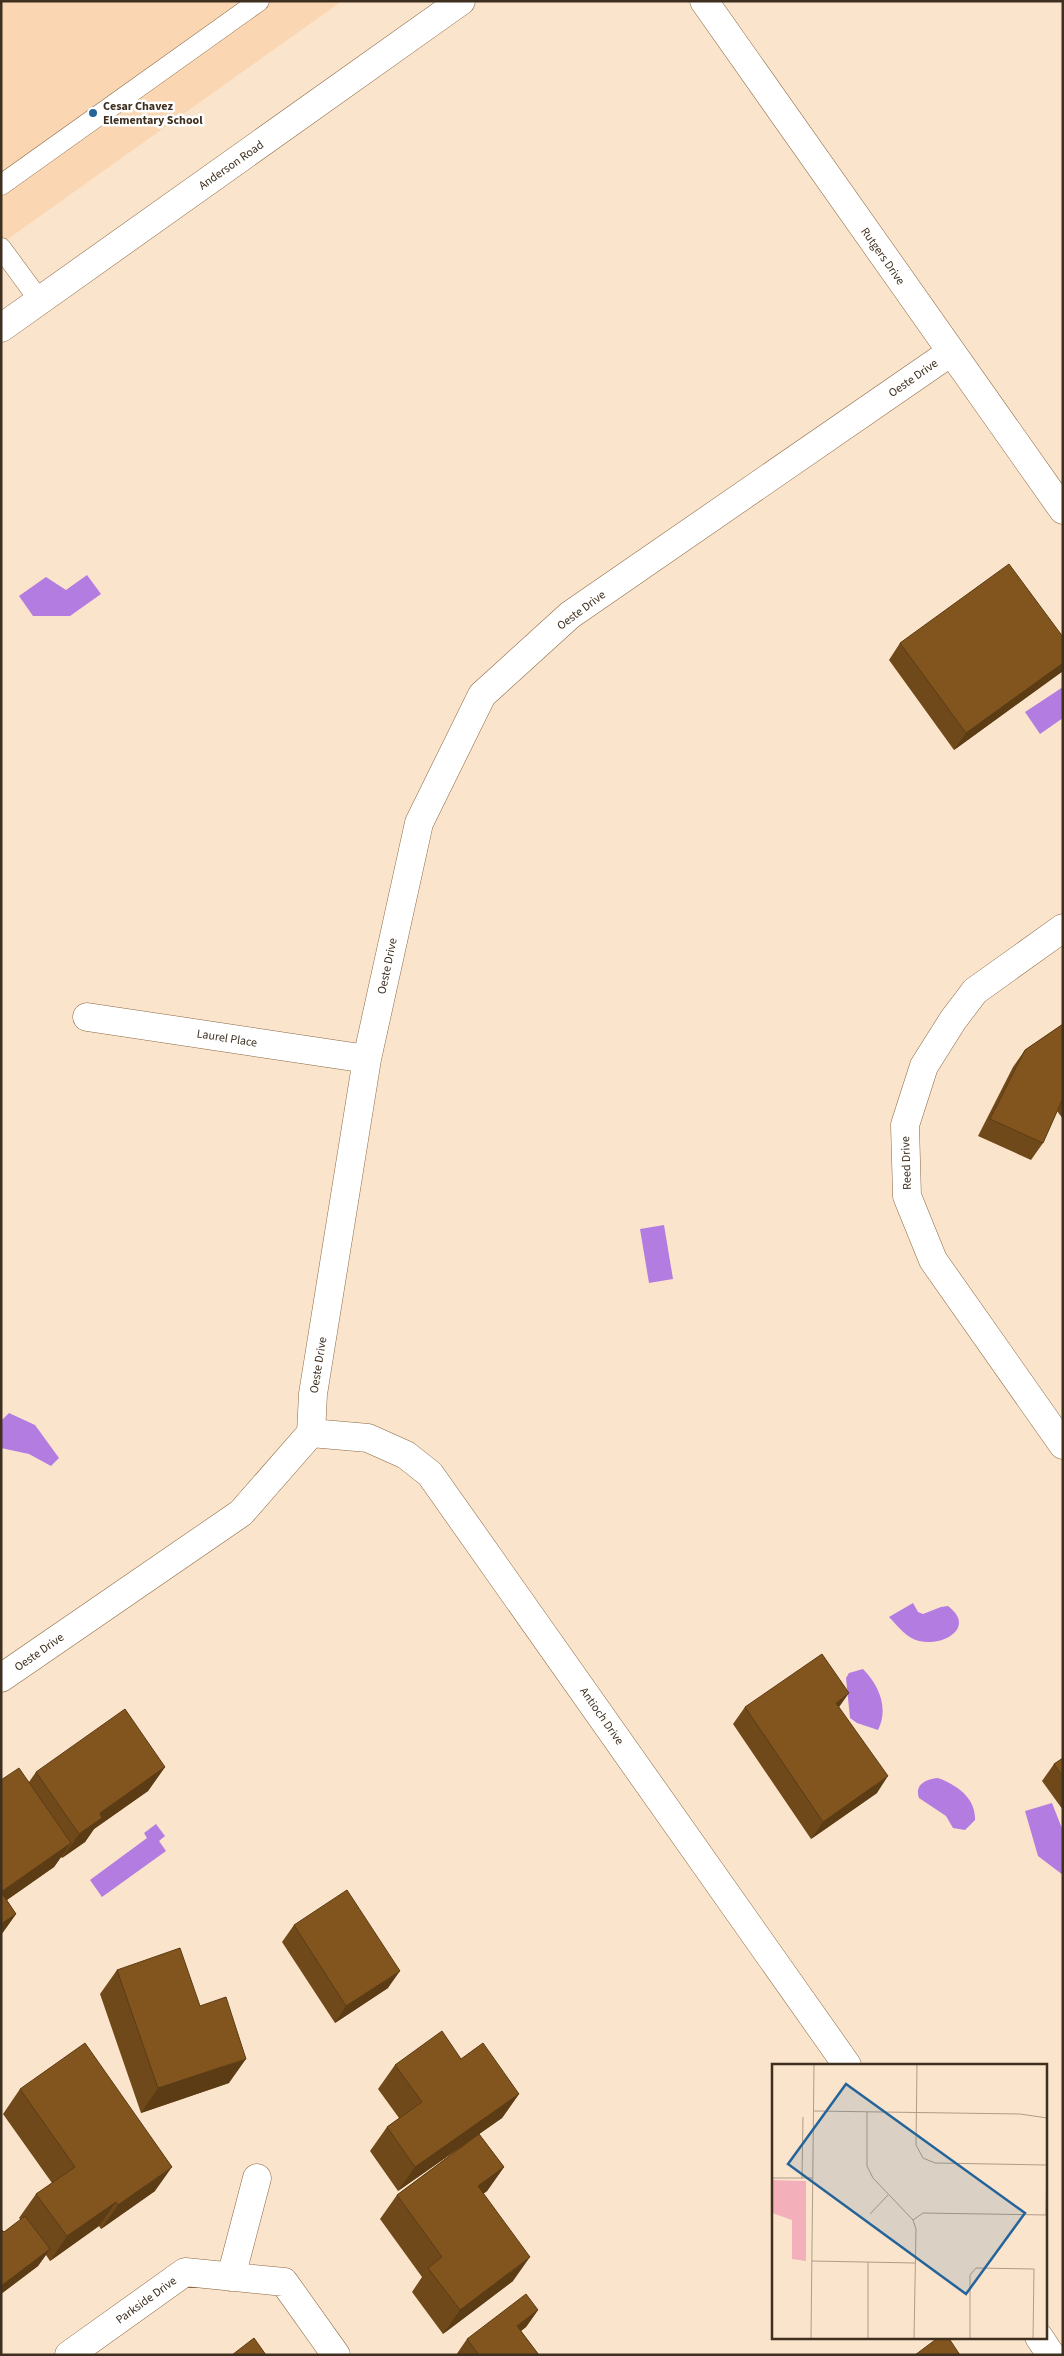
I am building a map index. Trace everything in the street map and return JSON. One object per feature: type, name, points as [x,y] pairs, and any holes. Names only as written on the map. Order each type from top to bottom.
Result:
[{"type":"street","name":"Anderson Road","points":[[1,328],[461,1]]},
{"type":"street","name":"Rutgers Drive","points":[[704,1],[1063,510]]},
{"type":"street","name":"Oeste Drive","points":[[1,1678],[241,1513],[311,1433],[313,1394],[367,1059],[419,823],[482,695],[570,615],[951,352]]},
{"type":"street","name":"Reed Drive","points":[[1063,928],[975,991],[924,1066],[905,1124],[907,1196],[934,1260],[1063,1445]]},
{"type":"street","name":"Laurel Place","points":[[87,1017],[367,1059]]},
{"type":"street","name":"Antioch Drive","points":[[311,1433],[368,1438],[406,1455],[430,1474],[846,2064]]},
{"type":"street","points":[[231,2277],[257,2178]]},
{"type":"street","name":"Parkside Drive","points":[[69,2355],[184,2272],[284,2282],[336,2355]]},
{"type":"street","points":[[1040,2338],[1051,2355]]},
{"type":"lane","points":[[1,185],[259,1]]},
{"type":"lane","points":[[1,248],[40,302]]},
{"type":"shaded area","name":"Cesar Chavez Elementary School","points":[[1,1],[342,1],[1,244]]},
{"type":"shaded area","points":[[87,575],[101,594],[70,616],[33,616],[19,596],[46,577],[66,590]]},
{"type":"shaded area","points":[[1063,687],[1063,718],[1040,734],[1025,712]]},
{"type":"shaded area","points":[[664,1225],[673,1279],[649,1283],[640,1229]]},
{"type":"shaded area","points":[[9,1413],[35,1425],[59,1458],[51,1466],[29,1454],[1,1448],[1,1421]]},
{"type":"shaded area","points":[[913,1603],[918,1612],[923,1614],[948,1606],[956,1614],[959,1622],[958,1628],[953,1634],[937,1641],[919,1641],[910,1637],[889,1617]]},
{"type":"shaded area","points":[[863,1669],[874,1682],[881,1698],[883,1714],[878,1730],[857,1723],[850,1718],[846,1678],[849,1673]]},
{"type":"shaded area","points":[[938,1778],[952,1784],[969,1799],[975,1820],[965,1830],[953,1828],[946,1816],[919,1798],[918,1789],[922,1783]]},
{"type":"shaded area","points":[[1052,1803],[1063,1831],[1063,1875],[1038,1856],[1025,1811]]},
{"type":"shaded area","points":[[156,1824],[165,1836],[159,1841],[166,1851],[102,1897],[90,1880],[147,1838],[144,1833]]},
{"type":"building","points":[[1009,564],[1063,637],[1063,663],[966,733],[900,643]]},
{"type":"building","points":[[1063,1024],[1063,1098],[1043,1143],[990,1119],[1025,1050]]},
{"type":"building","points":[[822,1654],[849,1693],[836,1703],[888,1776],[823,1822],[745,1707]]},
{"type":"building","points":[[125,1709],[165,1767],[100,1813],[102,1818],[79,1834],[36,1772]]},
{"type":"building","points":[[1063,1758],[1063,1777],[1054,1764]]},
{"type":"building","points":[[19,1768],[71,1843],[1,1892],[1,1780]]},
{"type":"building","points":[[347,1890],[400,1971],[346,2006],[294,1925]]},
{"type":"building","points":[[1,1892],[16,1914],[1,1924]]},
{"type":"building","points":[[180,1948],[200,2006],[226,1997],[246,2059],[158,2088],[117,1970]]},
{"type":"building","points":[[442,2031],[461,2059],[483,2043],[519,2094],[415,2167],[387,2127],[422,2102],[395,2065]]},
{"type":"building","points":[[85,2043],[172,2167],[118,2205],[116,2202],[67,2236],[36,2194],[75,2167],[20,2089]]},
{"type":"building","points":[[479,2134],[504,2167],[478,2186],[530,2257],[460,2310],[428,2268],[442,2257],[397,2195]]},
{"type":"building","points":[[25,2216],[50,2249],[1,2286],[1,2229],[4,2232]]},
{"type":"building","points":[[526,2294],[538,2310],[517,2326],[539,2355],[479,2355],[467,2339]]},
{"type":"building","points":[[254,2338],[266,2355],[232,2355]]},
{"type":"building","points":[[938,2338],[949,2338],[960,2355],[915,2355]]},
{"type":"place","name":"Cesar Chavez Elementary School","points":[[93,113]]}]
